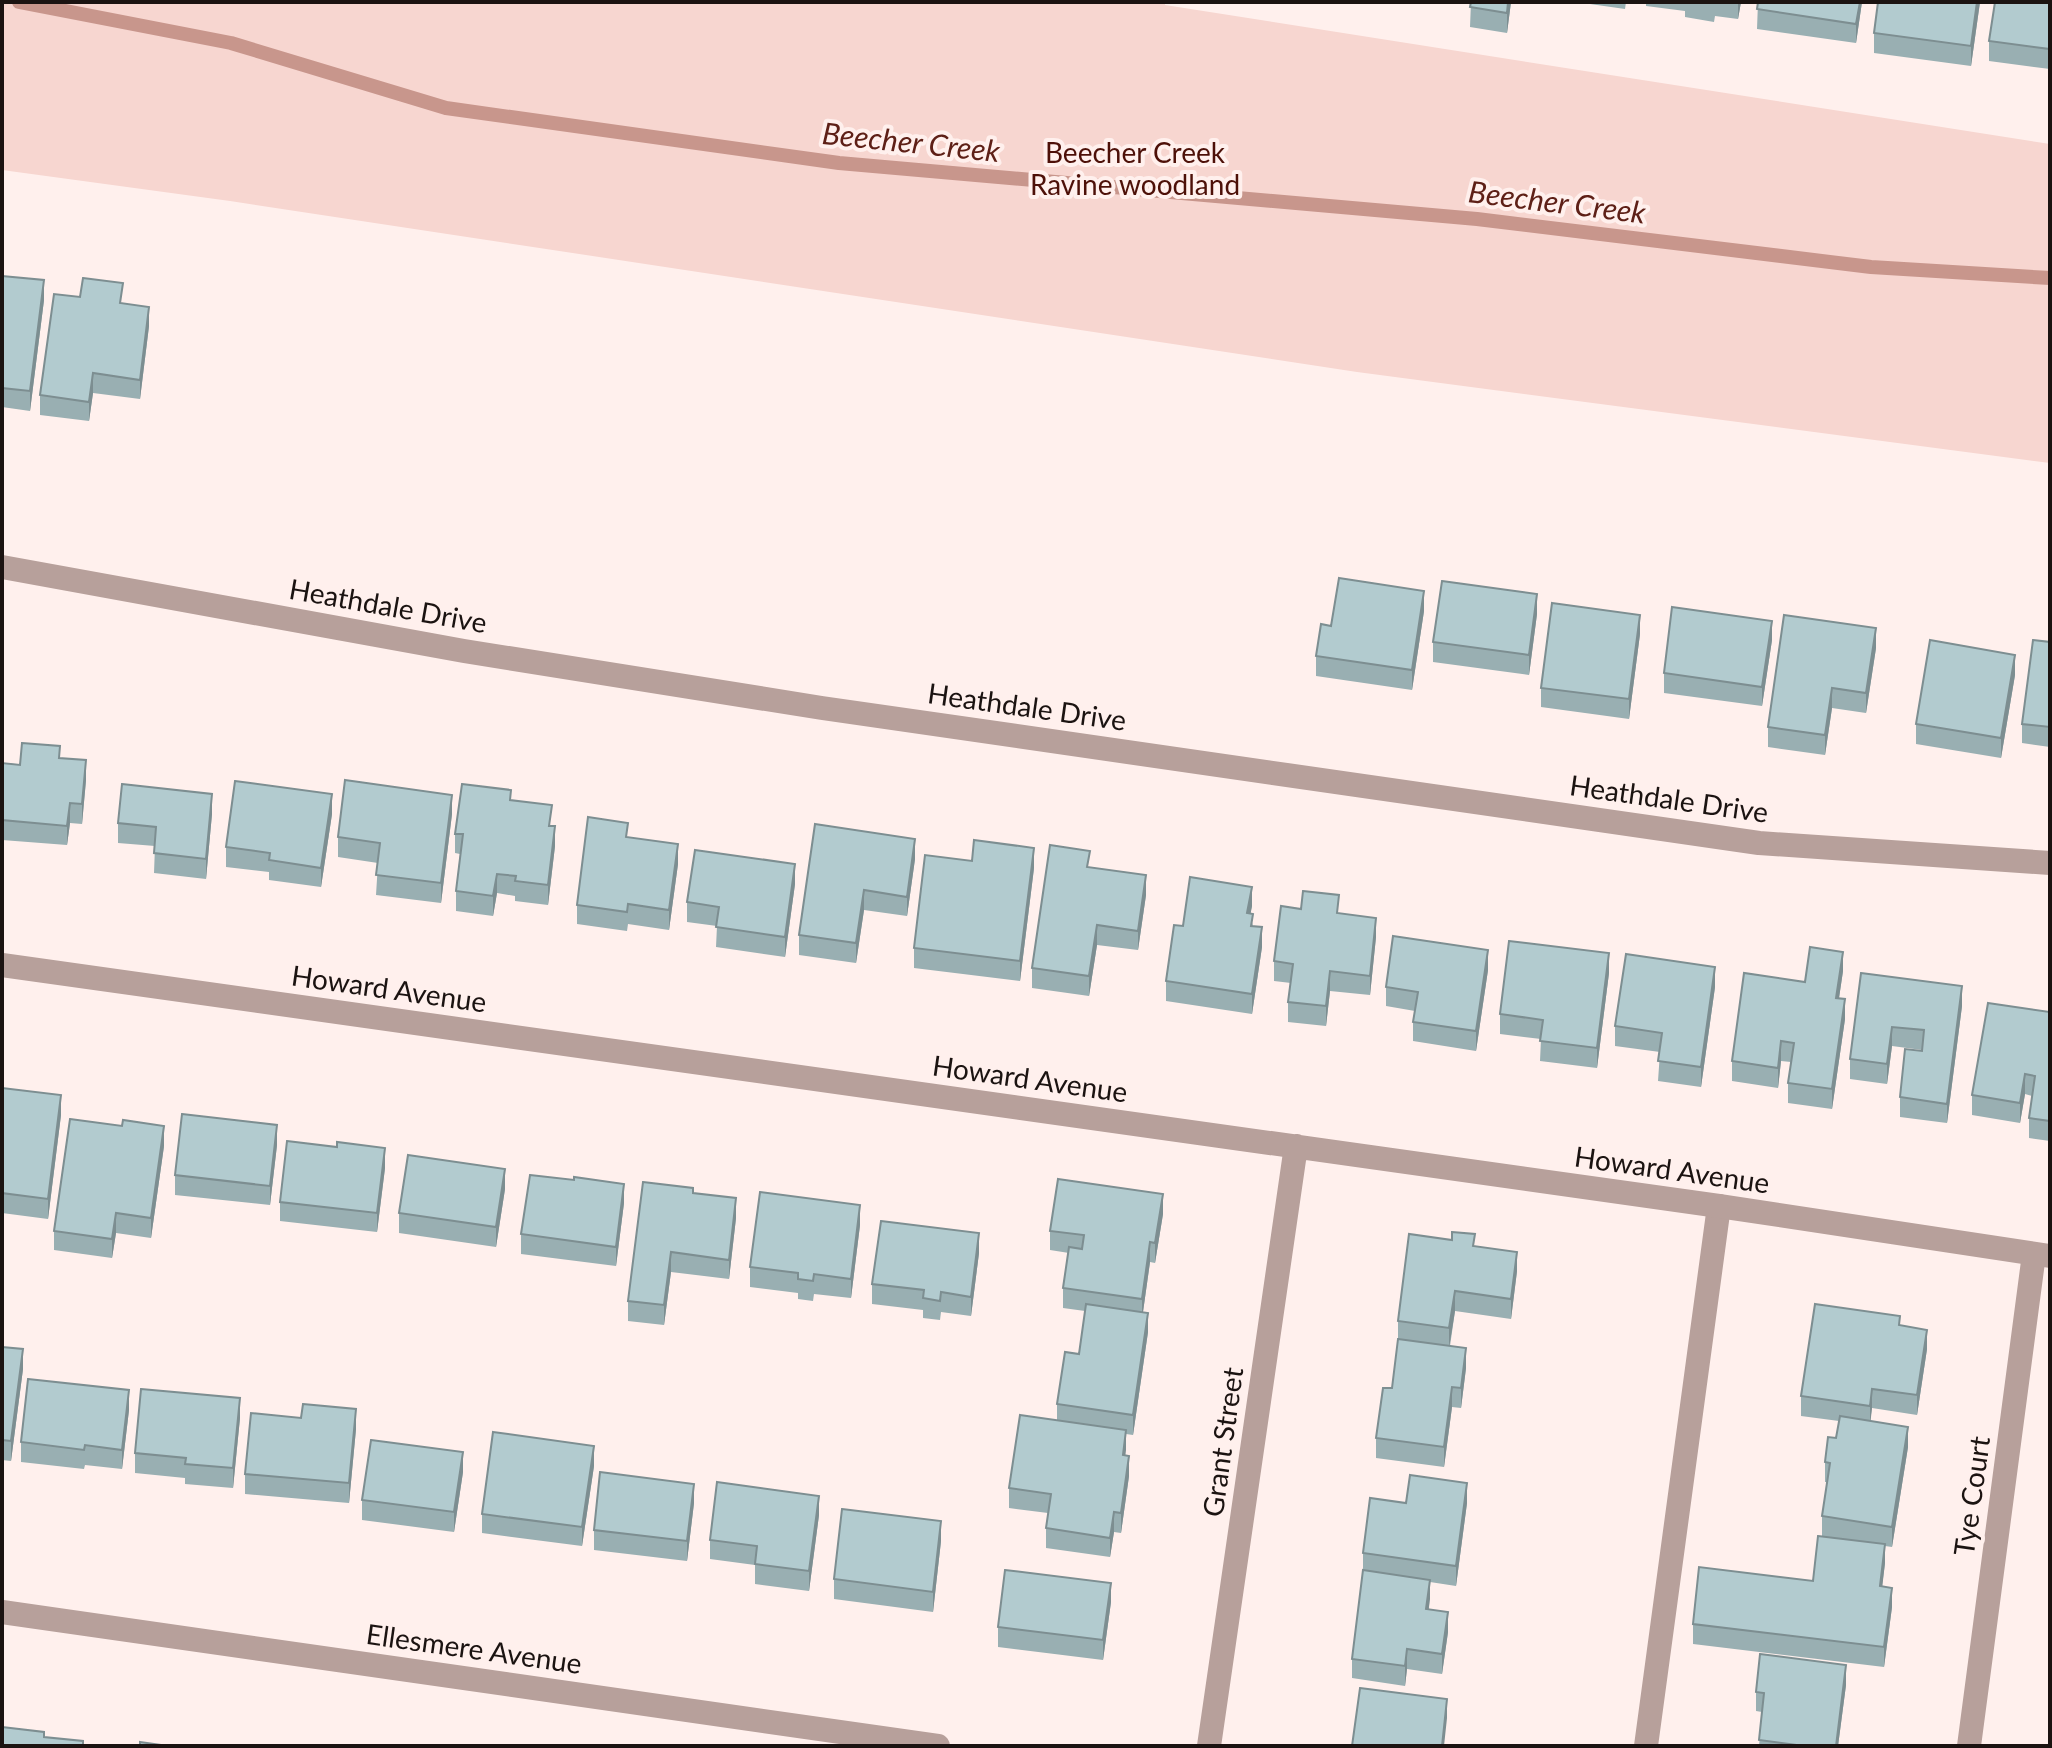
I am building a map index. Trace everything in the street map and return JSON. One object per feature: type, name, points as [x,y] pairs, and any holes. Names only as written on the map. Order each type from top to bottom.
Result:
[{"type":"street","name":"Heathdale Drive","points":[[2,567],[464,651],[791,703],[1759,843],[2050,863]]},
{"type":"street","name":"Howard Avenue","points":[[2,965],[1719,1206],[2042,1255]]},
{"type":"street","name":"Grant Street","points":[[1209,1746],[1296,1146]]},
{"type":"street","points":[[1646,1746],[1719,1206]]},
{"type":"street","name":"Tye Court","points":[[1969,1746],[2042,1255]]},
{"type":"street","name":"Ellesmere Avenue","points":[[2,1612],[938,1746]]},
{"type":"green space","name":"Beecher Creek Ravine woodland","points":[[2,2],[1165,2],[1165,5],[2050,144],[2050,463],[1357,372],[230,201],[2,170]]},
{"type":"building","points":[[1471,2],[1508,2],[1507,13],[1470,7]]},
{"type":"building","points":[[1758,2],[1860,2],[1856,24],[1757,9]]},
{"type":"building","points":[[1878,2],[1977,2],[1971,46],[1874,33]]},
{"type":"building","points":[[1995,2],[2050,2],[2050,49],[1989,41]]},
{"type":"building","points":[[2,276],[44,280],[30,391],[2,388]]},
{"type":"building","points":[[83,278],[123,283],[120,303],[149,307],[140,380],[93,373],[89,402],[40,395],[54,294],[80,297]]},
{"type":"building","points":[[1339,578],[1424,591],[1412,670],[1316,656],[1321,624],[1331,626]]},
{"type":"building","points":[[1442,581],[1537,594],[1529,655],[1433,642]]},
{"type":"building","points":[[1552,603],[1640,615],[1629,699],[1541,688]]},
{"type":"building","points":[[1672,607],[1772,621],[1762,687],[1664,673]]},
{"type":"building","points":[[1784,615],[1876,628],[1866,693],[1832,688],[1825,735],[1768,727]]},
{"type":"building","points":[[1930,640],[2015,655],[2001,738],[1916,724]]},
{"type":"building","points":[[2033,640],[2050,642],[2050,727],[2022,724]]},
{"type":"building","points":[[22,743],[60,746],[59,758],[86,760],[82,804],[70,803],[67,826],[2,820],[2,763],[20,765]]},
{"type":"building","points":[[345,780],[452,795],[441,883],[376,875],[380,843],[338,837]]},
{"type":"building","points":[[235,781],[332,794],[321,868],[269,860],[270,853],[226,847]]},
{"type":"building","points":[[122,784],[212,794],[206,859],[154,853],[156,827],[118,823]]},
{"type":"building","points":[[462,784],[511,790],[510,800],[552,805],[549,826],[555,826],[548,885],[515,881],[516,876],[497,874],[493,896],[456,891],[463,834],[455,834]]},
{"type":"building","points":[[588,817],[628,823],[626,837],[678,844],[669,910],[628,904],[627,912],[577,905]]},
{"type":"building","points":[[815,824],[915,839],[907,897],[864,890],[856,943],[799,935]]},
{"type":"building","points":[[974,840],[1034,848],[1020,961],[914,948],[925,855],[972,861]]},
{"type":"building","points":[[1050,845],[1090,851],[1087,867],[1146,875],[1138,931],[1097,925],[1089,976],[1032,968]]},
{"type":"building","points":[[695,850],[795,864],[785,937],[716,927],[719,907],[687,902]]},
{"type":"building","points":[[1190,877],[1252,887],[1247,913],[1253,914],[1251,926],[1262,927],[1252,994],[1166,981],[1174,925],[1183,926]]},
{"type":"building","points":[[1303,891],[1339,895],[1337,913],[1376,918],[1370,976],[1330,971],[1326,1006],[1288,1002],[1293,964],[1274,961],[1281,906],[1301,909]]},
{"type":"building","points":[[1393,936],[1488,950],[1476,1031],[1413,1022],[1418,992],[1386,987]]},
{"type":"building","points":[[1509,941],[1609,953],[1597,1048],[1540,1041],[1543,1020],[1500,1014]]},
{"type":"building","points":[[1810,947],[1843,952],[1836,998],[1845,999],[1832,1089],[1788,1083],[1794,1043],[1781,1041],[1778,1068],[1732,1061],[1744,973],[1805,982]]},
{"type":"building","points":[[1626,954],[1715,967],[1701,1067],[1658,1061],[1662,1033],[1615,1026]]},
{"type":"building","points":[[1861,973],[1962,986],[1947,1104],[1900,1097],[1905,1049],[1922,1051],[1924,1030],[1892,1027],[1887,1064],[1850,1059]]},
{"type":"building","points":[[1988,1003],[2050,1012],[2050,1121],[2029,1118],[2035,1076],[2025,1074],[2020,1103],[1972,1095]]},
{"type":"building","points":[[2,1088],[61,1095],[48,1199],[2,1193]]},
{"type":"building","points":[[182,1114],[277,1125],[270,1186],[175,1175]]},
{"type":"building","points":[[70,1119],[122,1126],[123,1120],[164,1126],[151,1218],[116,1213],[112,1239],[54,1231]]},
{"type":"building","points":[[287,1141],[337,1147],[337,1142],[385,1148],[377,1213],[280,1202]]},
{"type":"building","points":[[408,1155],[505,1169],[496,1227],[399,1213]]},
{"type":"building","points":[[530,1175],[624,1184],[616,1247],[521,1234]]},
{"type":"building","points":[[1058,1179],[1163,1194],[1155,1243],[1150,1242],[1142,1299],[1063,1288],[1069,1247],[1082,1249],[1084,1235],[1050,1231]]},
{"type":"building","points":[[643,1182],[693,1188],[693,1193],[736,1198],[729,1260],[671,1252],[664,1305],[628,1301]]},
{"type":"building","points":[[760,1192],[860,1205],[851,1279],[814,1274],[813,1281],[798,1279],[798,1273],[750,1267]]},
{"type":"building","points":[[881,1221],[979,1233],[971,1297],[941,1292],[940,1301],[923,1298],[924,1290],[872,1284]]},
{"type":"building","points":[[1452,1232],[1475,1234],[1473,1246],[1517,1252],[1511,1299],[1455,1291],[1449,1328],[1398,1321],[1409,1234],[1452,1240]]},
{"type":"building","points":[[1086,1304],[1148,1313],[1133,1415],[1057,1404],[1065,1352],[1079,1354]]},
{"type":"building","points":[[1815,1304],[1900,1316],[1899,1325],[1927,1330],[1917,1395],[1872,1389],[1870,1406],[1801,1396]]},
{"type":"building","points":[[1398,1339],[1466,1348],[1461,1388],[1452,1387],[1444,1447],[1376,1438],[1383,1388],[1392,1388]]},
{"type":"building","points":[[2,1347],[23,1349],[11,1441],[2,1440]]},
{"type":"building","points":[[28,1379],[129,1390],[122,1450],[85,1445],[84,1450],[21,1442]]},
{"type":"building","points":[[141,1389],[240,1398],[233,1468],[185,1464],[186,1458],[135,1453]]},
{"type":"building","points":[[303,1404],[356,1409],[349,1483],[245,1474],[251,1413],[301,1418]]},
{"type":"building","points":[[1020,1415],[1126,1430],[1123,1455],[1129,1456],[1121,1513],[1114,1512],[1110,1538],[1046,1528],[1051,1494],[1009,1488]]},
{"type":"building","points":[[1840,1416],[1908,1427],[1892,1527],[1822,1516],[1830,1463],[1825,1462],[1828,1437],[1836,1438]]},
{"type":"building","points":[[493,1432],[594,1446],[582,1527],[482,1514]]},
{"type":"building","points":[[371,1440],[463,1452],[454,1512],[362,1500]]},
{"type":"building","points":[[600,1472],[694,1484],[687,1541],[594,1530]]},
{"type":"building","points":[[1410,1475],[1467,1483],[1456,1566],[1363,1553],[1370,1498],[1406,1503]]},
{"type":"building","points":[[717,1482],[819,1496],[809,1571],[755,1564],[757,1546],[710,1540]]},
{"type":"building","points":[[842,1509],[941,1521],[933,1592],[834,1579]]},
{"type":"building","points":[[1818,1536],[1885,1544],[1880,1586],[1892,1588],[1884,1647],[1693,1624],[1699,1567],[1813,1581]]},
{"type":"building","points":[[1005,1570],[1111,1583],[1103,1640],[998,1627]]},
{"type":"building","points":[[1363,1570],[1430,1580],[1426,1609],[1448,1612],[1442,1654],[1407,1649],[1405,1666],[1352,1659]]},
{"type":"building","points":[[1760,1654],[1846,1665],[1836,1746],[1804,1746],[1759,1740],[1764,1693],[1756,1692]]},
{"type":"building","points":[[1360,1688],[1447,1699],[1442,1746],[1352,1746]]},
{"type":"building","points":[[2,1727],[44,1732],[44,1737],[83,1741],[83,1746],[2,1746]]},
{"type":"building","points":[[140,1742],[168,1746],[140,1746]]},
{"type":"waterway","name":"Beecher Creek","points":[[19,2],[231,43],[446,108],[839,163],[1477,219],[1871,267],[2050,278]]}]
